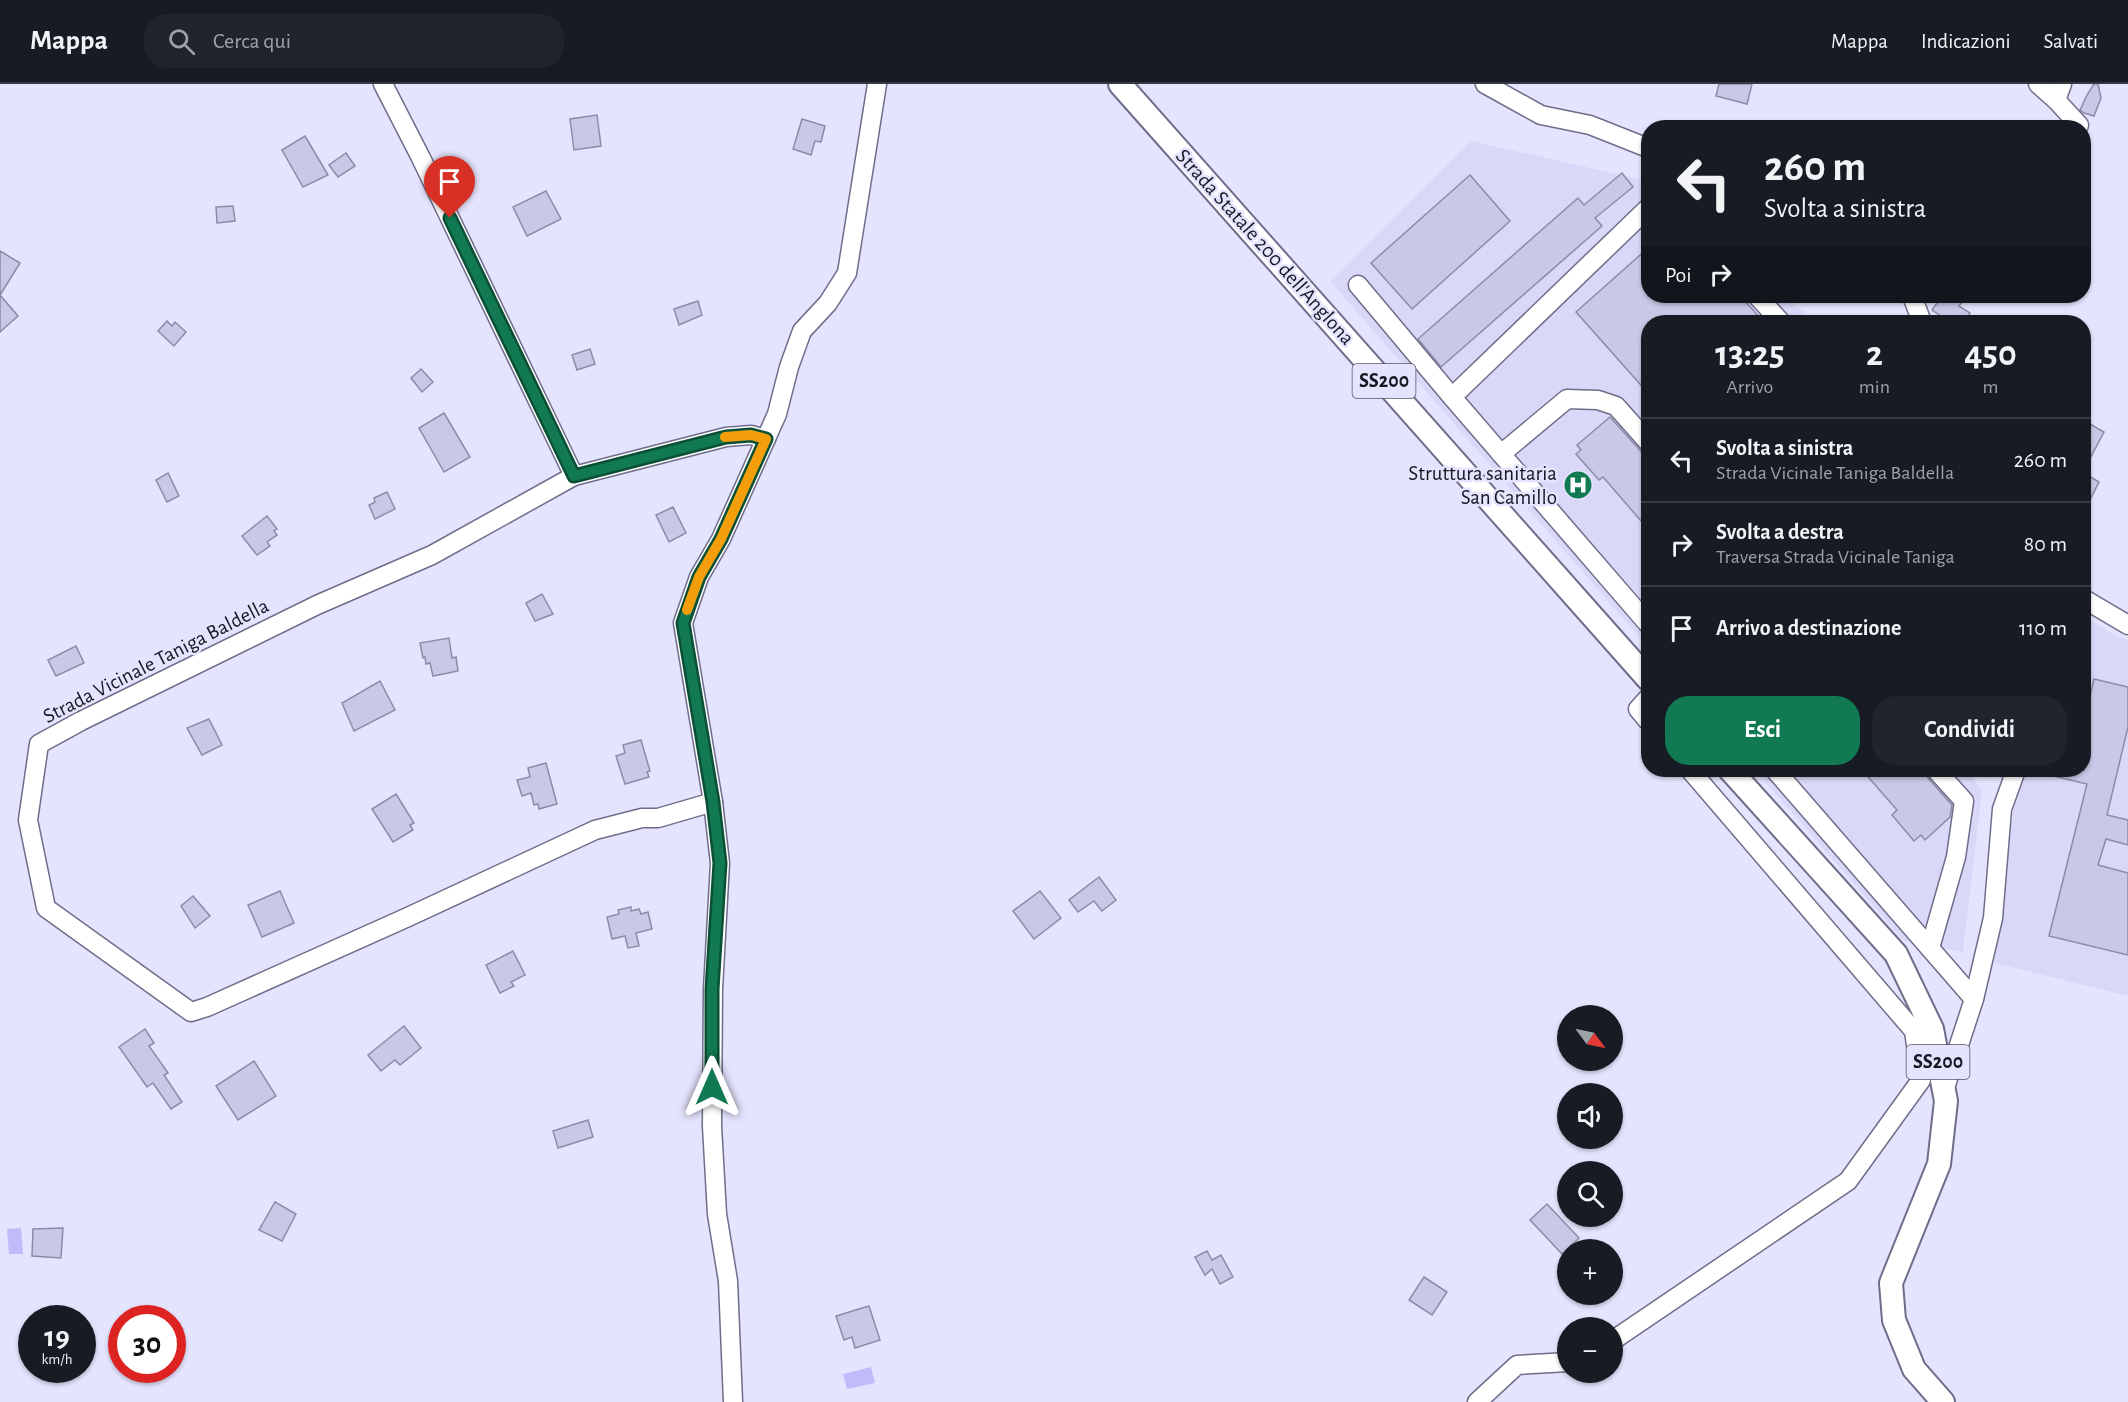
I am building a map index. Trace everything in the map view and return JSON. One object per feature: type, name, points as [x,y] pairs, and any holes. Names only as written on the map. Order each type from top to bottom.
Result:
[{"type":"main road","name":"Strada Statale 200 dell'Anglona","points":[[1120,84],[1641,671]]},
{"type":"main road","name":"SS200","points":[[1736,777],[1896,954],[1932,1029],[1946,1101],[1939,1164],[1891,1284],[1894,1320],[1914,1369],[1943,1402]]},
{"type":"street","points":[[383,84],[574,476]]},
{"type":"street","points":[[733,1402],[728,1281],[717,1214],[712,1126],[712,989],[720,863],[713,802],[683,623],[699,577],[721,539],[777,414],[789,367],[802,331],[828,303],[847,273],[877,84]]},
{"type":"street","points":[[1485,84],[1541,115],[1590,125],[1641,145]]},
{"type":"street","points":[[2038,84],[2059,92],[2076,120]]},
{"type":"street","points":[[1452,398],[1641,215]]},
{"type":"street","points":[[1358,285],[1452,398],[1641,616]]},
{"type":"street","points":[[1764,303],[1775,315]]},
{"type":"street","points":[[1501,454],[1567,399],[1598,399],[1616,406],[1641,434]]},
{"type":"street","name":"Strada Vicinale Taniga Baldella","points":[[713,802],[658,818],[642,818],[595,830],[408,917],[207,1007],[191,1012],[46,908],[28,820],[39,744],[81,721],[317,605],[432,555],[574,476],[726,437],[751,435],[766,439]]},
{"type":"street","points":[[2091,603],[2128,625]]},
{"type":"street","points":[[1623,1334],[1848,1181],[1921,1080],[1914,1031],[1696,777]]},
{"type":"street","points":[[1781,777],[1974,999]]},
{"type":"street","points":[[1930,948],[1956,857],[1964,801],[1942,777]]},
{"type":"street","points":[[1944,1091],[1974,999],[1993,918],[2002,808],[2013,777]]},
{"type":"street","points":[[1477,1402],[1516,1365],[1557,1363]]},
{"type":"shaded area","name":"Struttura sanitaria San Camillo","points":[[1471,141],[1641,179],[1641,303],[1794,303],[1806,315],[1641,315],[1641,639],[1330,281]]},
{"type":"shaded area","points":[[2091,620],[2114,635],[2128,640],[2128,996],[1995,963],[2015,798],[2022,777],[2091,777]]},
{"type":"shaded area","points":[[1761,777],[1972,777],[1982,791],[1963,952],[1904,941]]},
{"type":"shaded area","points":[[21,1228],[23,1254],[9,1254],[7,1229]]},
{"type":"shaded area","points":[[871,1367],[875,1383],[847,1389],[843,1374]]},
{"type":"building","points":[[1719,84],[1752,84],[1747,104],[1716,96]]},
{"type":"building","points":[[2094,84],[2098,84],[2101,98],[2094,116],[2080,110]]},
{"type":"building","points":[[597,115],[601,146],[574,150],[570,119]]},
{"type":"building","points":[[802,119],[825,126],[821,142],[815,141],[811,155],[793,149]]},
{"type":"building","points":[[305,136],[328,175],[303,187],[282,150]]},
{"type":"building","points":[[346,153],[355,166],[338,177],[329,165]]},
{"type":"building","points":[[1622,173],[1633,187],[1595,218],[1602,226],[1441,367],[1418,339],[1578,198],[1584,205]]},
{"type":"building","points":[[1470,175],[1510,221],[1412,309],[1371,263]]},
{"type":"building","points":[[546,191],[561,219],[527,236],[513,207]]},
{"type":"building","points":[[233,206],[235,221],[217,223],[216,207]]},
{"type":"building","points":[[0,251],[20,263],[0,295]]},
{"type":"building","points":[[1641,254],[1641,303],[1746,303],[1758,315],[1641,315],[1641,385],[1576,312]]},
{"type":"building","points":[[0,295],[18,316],[0,332]]},
{"type":"building","points":[[698,301],[702,315],[679,325],[674,309]]},
{"type":"building","points":[[1937,303],[1961,303],[1959,306],[1970,313],[1969,315],[1940,315],[1932,310]]},
{"type":"building","points":[[167,321],[172,326],[175,322],[186,332],[174,346],[158,331]]},
{"type":"building","points":[[590,349],[595,364],[577,370],[572,355]]},
{"type":"building","points":[[421,369],[433,382],[422,392],[411,378]]},
{"type":"building","points":[[444,413],[470,457],[444,472],[419,428]]},
{"type":"building","points":[[1610,417],[1641,451],[1641,521],[1603,477],[1599,480],[1576,454],[1581,450],[1577,445]]},
{"type":"building","points":[[2091,425],[2104,432],[2091,457]]},
{"type":"building","points":[[168,473],[179,496],[167,502],[156,480]]},
{"type":"building","points":[[2091,477],[2099,482],[2091,498]]},
{"type":"building","points":[[387,492],[395,509],[375,519],[369,505],[375,502],[374,498]]},
{"type":"building","points":[[673,507],[686,533],[669,542],[656,515]]},
{"type":"building","points":[[267,516],[277,529],[274,531],[277,535],[267,542],[270,546],[257,555],[242,536]]},
{"type":"building","points":[[542,594],[553,614],[535,621],[526,603]]},
{"type":"building","points":[[449,638],[452,658],[456,657],[458,671],[433,676],[430,663],[426,664],[425,657],[423,658],[420,643]]},
{"type":"building","points":[[76,646],[84,663],[56,676],[48,660]]},
{"type":"building","points":[[2094,679],[2128,687],[2128,727],[2107,815],[2128,820],[2128,845],[2106,839],[2098,865],[2128,873],[2128,955],[2049,936],[2087,784],[2057,777],[2091,777],[2091,692]]},
{"type":"building","points":[[380,681],[395,710],[354,731],[342,703]]},
{"type":"building","points":[[209,719],[222,745],[202,755],[187,728]]},
{"type":"building","points":[[641,740],[650,771],[647,772],[649,777],[625,784],[616,756],[625,753],[623,745]]},
{"type":"building","points":[[546,763],[557,804],[539,809],[538,804],[534,805],[531,793],[522,796],[517,780],[530,777],[528,768]]},
{"type":"building","points":[[1868,777],[1928,777],[1952,805],[1950,817],[1925,840],[1921,835],[1914,841],[1892,815],[1897,810]]},
{"type":"building","points":[[396,794],[414,823],[410,825],[413,830],[393,842],[372,809]]},
{"type":"building","points":[[1099,877],[1116,900],[1102,911],[1094,901],[1078,912],[1069,900]]},
{"type":"building","points":[[280,891],[294,923],[262,937],[248,905]]},
{"type":"building","points":[[1040,891],[1061,918],[1034,939],[1013,911]]},
{"type":"building","points":[[193,896],[210,916],[195,928],[181,906]]},
{"type":"building","points":[[631,907],[631,911],[639,909],[641,914],[648,912],[652,929],[636,933],[639,946],[628,948],[625,936],[612,939],[607,917],[619,914],[618,910]]},
{"type":"building","points":[[513,951],[525,975],[511,982],[514,986],[500,993],[486,965]]},
{"type":"building","points":[[404,1026],[421,1048],[400,1065],[395,1060],[381,1071],[368,1055]]},
{"type":"building","points":[[145,1029],[154,1043],[149,1046],[168,1073],[164,1075],[182,1102],[171,1109],[153,1083],[147,1087],[119,1047]]},
{"type":"building","points":[[254,1061],[276,1096],[238,1120],[216,1086]]},
{"type":"building","points":[[588,1120],[593,1137],[558,1148],[553,1131]]},
{"type":"building","points":[[275,1202],[296,1214],[282,1241],[259,1230]]},
{"type":"building","points":[[1547,1204],[1557,1215],[1557,1227],[1569,1227],[1579,1238],[1557,1239],[1557,1249],[1530,1220]]},
{"type":"building","points":[[63,1228],[61,1258],[32,1256],[33,1229]]},
{"type":"building","points":[[1207,1251],[1212,1260],[1221,1255],[1233,1277],[1220,1284],[1212,1269],[1205,1275],[1195,1257]]},
{"type":"building","points":[[1424,1277],[1447,1292],[1432,1315],[1409,1300]]},
{"type":"building","points":[[869,1306],[880,1340],[855,1348],[852,1337],[844,1340],[836,1316]]},
{"type":"slow traffic","points":[[687,610],[699,577],[721,539],[766,439],[751,435],[725,437]]},
{"type":"place","name":"Struttura sanitaria San Camillo","points":[[1578,485]]},
{"type":"route","points":[[450,218],[574,476],[726,437],[751,435],[766,439],[721,539],[699,577],[683,623],[713,802],[720,863],[712,989],[712,1087]]}]
